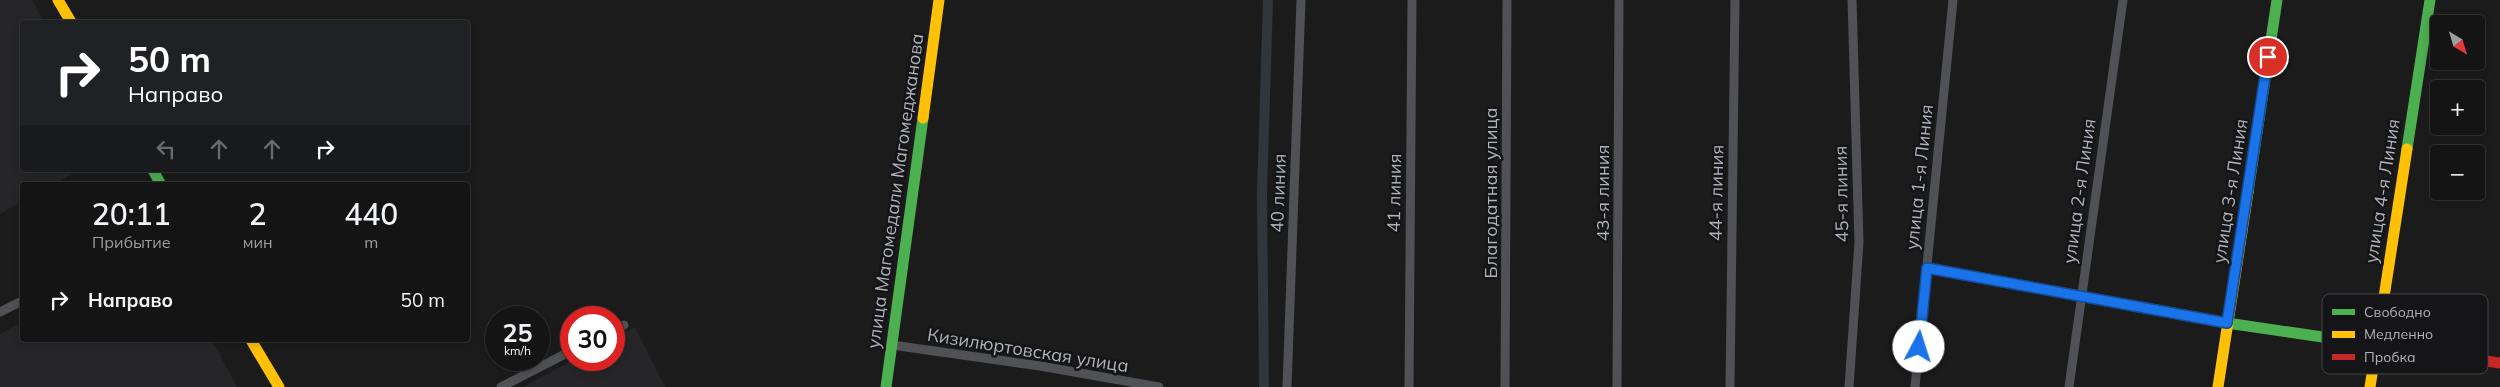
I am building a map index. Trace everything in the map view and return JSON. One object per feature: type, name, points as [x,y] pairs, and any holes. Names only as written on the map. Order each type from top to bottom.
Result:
[{"type":"street","points":[[58,0],[70,20]]},
{"type":"street","name":"улица Магомедали Магомеджановa","points":[[886,387],[939,0]]},
{"type":"street","name":"40 линия","points":[[1287,387],[1301,0]]},
{"type":"street","name":"41 линия","points":[[1409,387],[1412,0]]},
{"type":"street","name":"Благодатная улица","points":[[1505,387],[1507,0]]},
{"type":"street","name":"43-я линия","points":[[1617,387],[1620,0]]},
{"type":"street","name":"44-я линия","points":[[1730,387],[1735,0]]},
{"type":"street","name":"45-я линия","points":[[1849,387],[1859,242],[1852,0]]},
{"type":"street","name":"улица 1-я Линия","points":[[1915,387],[1953,0]]},
{"type":"street","name":"улица 2-я Линия","points":[[2069,387],[2123,0]]},
{"type":"street","name":"улица 3-я Линия","points":[[2218,387],[2277,0]]},
{"type":"street","name":"улица 4-я Линия","points":[[2384,294],[2430,0]]},
{"type":"street","points":[[1927,268],[2227,323],[2322,337]]},
{"type":"street","points":[[0,312],[20,302]]},
{"type":"street","points":[[252,342],[279,387]]},
{"type":"street","name":"Кизилюртовская улица","points":[[892,345],[1040,366],[1159,387]]},
{"type":"street","points":[[501,387],[560,357]]},
{"type":"street","name":"улица 4-я Линия","points":[[2370,387],[2372,374]]},
{"type":"shaded area","points":[[0,0],[32,0],[43,20],[20,20],[20,172],[75,172],[57,182],[20,182],[20,202],[0,214]]},
{"type":"shaded area","points":[[20,323],[20,342],[213,342],[237,387],[0,387],[0,334]]},
{"type":"shaded area","points":[[635,327],[665,387],[523,387],[560,367],[560,371],[625,371],[625,332]]},
{"type":"waterway","points":[[1264,387],[1262,193],[1268,0]]},
{"type":"traffic: fast","points":[[2248,192],[2277,0]]},
{"type":"traffic: fast","points":[[2407,149],[2430,0]]},
{"type":"traffic: fast","points":[[886,387],[923,118]]},
{"type":"traffic: fast","points":[[154,172],[159,182]]},
{"type":"traffic: fast","points":[[1927,268],[2227,323],[2322,337]]},
{"type":"traffic: slow","points":[[58,0],[70,20]]},
{"type":"traffic: slow","points":[[923,118],[939,0]]},
{"type":"traffic: slow","points":[[2384,294],[2407,149]]},
{"type":"traffic: slow","points":[[2218,387],[2248,192]]},
{"type":"traffic: slow","points":[[252,342],[279,387]]},
{"type":"traffic: slow","points":[[2370,387],[2372,374]]},
{"type":"traffic: jam","points":[[2488,361],[2500,363]]},
{"type":"route","points":[[1919,347],[1927,268],[2227,323],[2268,57]]}]
